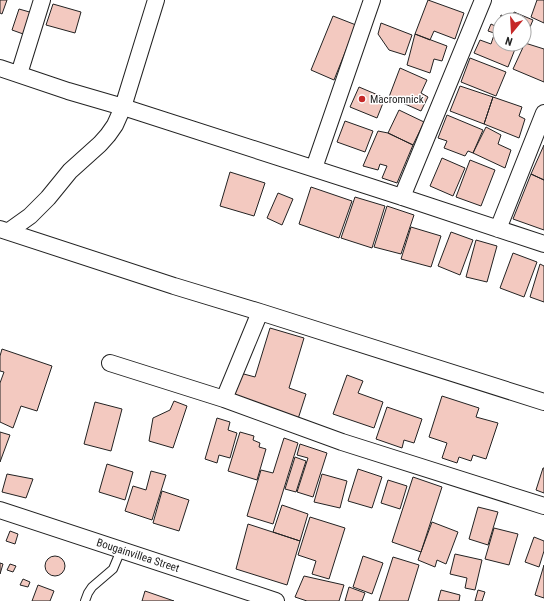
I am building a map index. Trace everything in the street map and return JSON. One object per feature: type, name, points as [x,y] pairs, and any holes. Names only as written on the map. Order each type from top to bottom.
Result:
[{"type":"street","points":[[20,74],[42,0]]},
{"type":"street","points":[[5,230],[30,216],[48,198],[70,171],[100,144],[115,125],[123,107],[156,0]]},
{"type":"street","points":[[314,168],[372,0]]},
{"type":"street","points":[[402,197],[483,0]]},
{"type":"street","points":[[0,68],[68,91],[314,168],[544,244]]},
{"type":"street","points":[[498,229],[544,113]]},
{"type":"street","points":[[5,230],[174,286],[544,402]]},
{"type":"street","points":[[224,399],[260,312]]},
{"type":"street","points":[[110,363],[224,399],[342,442],[544,506]]},
{"type":"street","name":"Bougainvillea Street","points":[[0,510],[276,601]]},
{"type":"lane","points":[[85,601],[92,587],[113,569],[121,550]]},
{"type":"building","points":[[0,0],[7,0],[2,14],[0,13]]},
{"type":"building","points":[[428,0],[464,13],[455,39],[434,31],[430,40],[415,34]]},
{"type":"building","points":[[537,0],[544,0],[544,23],[532,17]]},
{"type":"building","points":[[53,4],[81,12],[75,33],[46,25]]},
{"type":"building","points":[[19,9],[33,13],[26,35],[12,30]]},
{"type":"building","points":[[333,16],[356,25],[334,80],[311,70]]},
{"type":"building","points":[[381,23],[412,35],[405,55],[389,50],[378,34]]},
{"type":"building","points":[[492,24],[492,32],[488,31]]},
{"type":"building","points":[[415,34],[447,46],[442,61],[434,59],[430,73],[407,65]]},
{"type":"building","points":[[480,40],[491,44],[492,41],[492,52],[514,52],[508,67],[474,53]]},
{"type":"building","points":[[532,45],[544,49],[544,82],[513,69],[521,52],[532,52]]},
{"type":"building","points":[[470,58],[506,72],[496,96],[461,82]]},
{"type":"building","points":[[400,68],[427,80],[421,93],[428,97],[421,111],[389,97]]},
{"type":"building","points":[[460,86],[493,97],[484,124],[450,111]]},
{"type":"building","points":[[359,87],[385,98],[377,118],[350,107]]},
{"type":"building","points":[[493,97],[522,107],[519,116],[525,119],[519,138],[484,124]]},
{"type":"building","points":[[399,110],[424,122],[413,145],[388,133]]},
{"type":"building","points":[[447,115],[483,130],[473,153],[468,151],[465,156],[444,148],[447,141],[438,138]]},
{"type":"building","points":[[345,121],[373,131],[365,152],[337,142]]},
{"type":"building","points":[[486,127],[501,135],[498,144],[511,150],[505,168],[473,153]]},
{"type":"building","points":[[378,131],[388,133],[413,145],[397,183],[382,178],[387,166],[380,164],[378,170],[363,166]]},
{"type":"building","points":[[544,145],[544,180],[531,174]]},
{"type":"building","points":[[442,158],[465,168],[453,196],[430,186]]},
{"type":"building","points":[[470,160],[495,170],[481,206],[456,197]]},
{"type":"building","points":[[230,172],[265,183],[254,216],[220,206]]},
{"type":"building","points":[[531,174],[544,180],[544,230],[513,219]]},
{"type":"building","points":[[311,187],[352,201],[339,238],[299,224]]},
{"type":"building","points":[[278,193],[293,199],[282,225],[267,218]]},
{"type":"building","points":[[355,197],[385,206],[372,248],[341,238]]},
{"type":"building","points":[[387,206],[414,215],[401,254],[374,247]]},
{"type":"building","points":[[411,227],[441,236],[431,267],[401,259]]},
{"type":"building","points":[[451,232],[473,240],[460,275],[438,266]]},
{"type":"building","points":[[476,240],[497,246],[487,282],[466,277]]},
{"type":"building","points":[[513,253],[537,262],[524,297],[500,288]]},
{"type":"building","points":[[540,264],[544,266],[544,302],[530,297]]},
{"type":"building","points":[[270,328],[304,338],[289,388],[306,394],[298,419],[234,396],[240,373],[255,377]]},
{"type":"building","points":[[2,349],[52,366],[37,411],[21,406],[13,428],[0,422],[0,383],[4,372],[0,371],[0,356]]},
{"type":"building","points":[[347,375],[363,381],[358,393],[383,402],[374,428],[333,414]]},
{"type":"building","points":[[442,396],[479,408],[476,417],[498,423],[486,459],[473,455],[471,461],[459,457],[457,463],[442,458],[447,443],[429,437]]},
{"type":"building","points":[[174,401],[187,406],[173,448],[149,441],[153,418],[170,410]]},
{"type":"building","points":[[95,402],[122,409],[111,451],[84,444]]},
{"type":"building","points":[[387,407],[422,419],[414,443],[404,440],[402,448],[376,439]]},
{"type":"building","points":[[217,418],[230,422],[228,430],[237,433],[230,458],[219,455],[217,463],[205,459]]},
{"type":"building","points":[[0,432],[10,435],[0,462]]},
{"type":"building","points":[[240,432],[254,436],[253,440],[260,443],[259,447],[266,449],[257,480],[228,471]]},
{"type":"building","points":[[284,438],[298,443],[273,524],[247,516],[261,470],[273,473]]},
{"type":"building","points":[[300,444],[327,453],[313,497],[297,492],[308,458],[297,455]]},
{"type":"building","points":[[295,457],[306,461],[296,492],[285,489]]},
{"type":"building","points":[[107,464],[133,472],[125,500],[99,492]]},
{"type":"building","points":[[544,468],[544,493],[536,490]]},
{"type":"building","points":[[358,469],[382,477],[372,508],[348,501]]},
{"type":"building","points":[[151,471],[166,475],[152,520],[125,511],[133,486],[146,490]]},
{"type":"building","points":[[7,474],[33,479],[26,498],[2,492]]},
{"type":"building","points":[[322,474],[347,481],[340,508],[314,502]]},
{"type":"building","points":[[413,477],[442,487],[421,552],[392,542]]},
{"type":"building","points":[[388,480],[407,486],[400,509],[381,503]]},
{"type":"building","points":[[162,491],[189,500],[179,531],[153,523]]},
{"type":"building","points":[[282,505],[308,514],[300,541],[273,532]]},
{"type":"building","points":[[478,507],[498,512],[488,545],[469,539]]},
{"type":"building","points":[[310,517],[345,528],[329,579],[312,574],[316,561],[298,555]]},
{"type":"building","points":[[432,522],[458,532],[446,564],[437,560],[435,567],[418,560]]},
{"type":"building","points":[[248,524],[300,541],[287,585],[236,569]]},
{"type":"building","points":[[494,528],[518,534],[509,565],[485,559]]},
{"type":"building","points":[[10,531],[18,534],[15,544],[6,541]]},
{"type":"building","points":[[534,537],[544,541],[544,551],[539,567],[525,562]]},
{"type":"building","points":[[455,554],[482,560],[475,590],[465,588],[467,578],[450,574]]},
{"type":"building","points":[[55,556],[62,559],[65,566],[62,573],[55,576],[48,573],[45,566],[48,559]]},
{"type":"building","points":[[363,556],[383,563],[372,594],[353,587]]},
{"type":"building","points":[[393,557],[419,565],[408,601],[379,601]]},
{"type":"building","points":[[0,563],[3,564],[0,574]]},
{"type":"building","points":[[10,564],[16,566],[13,572],[7,570]]},
{"type":"building","points":[[544,565],[544,598],[535,595]]},
{"type":"building","points":[[304,576],[344,585],[339,601],[307,601],[295,597]]},
{"type":"building","points":[[23,579],[30,582],[28,587],[20,585]]},
{"type":"building","points":[[38,585],[54,591],[50,601],[32,601]]},
{"type":"building","points":[[349,587],[365,593],[362,601],[345,601]]},
{"type":"building","points":[[441,590],[460,595],[459,601],[438,601]]},
{"type":"building","points":[[478,590],[485,592],[482,601],[475,601]]},
{"type":"building","points":[[145,591],[174,601],[142,601]]},
{"type":"place","name":"Macromnick","points":[[362,99]]}]
